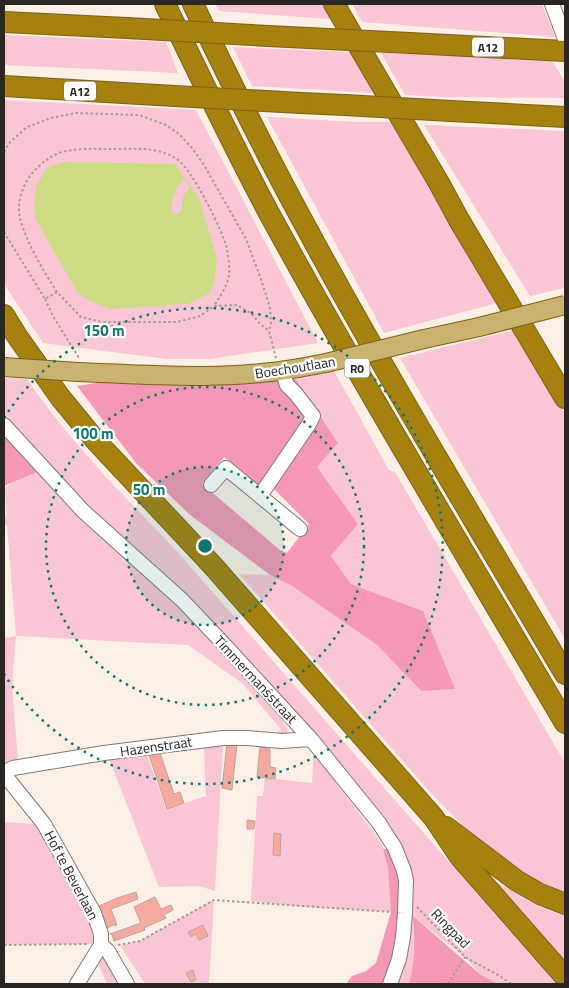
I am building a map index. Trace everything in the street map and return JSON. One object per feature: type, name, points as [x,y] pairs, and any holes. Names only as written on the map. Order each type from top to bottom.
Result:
[{"type":"highway","name":"R0","points":[[165,4],[223,124],[275,223],[402,448],[565,724]]},
{"type":"highway","name":"R0","points":[[193,4],[251,123],[350,308],[565,674]]},
{"type":"highway","points":[[334,4],[565,398]]},
{"type":"highway","name":"A12","points":[[4,22],[565,51]]},
{"type":"highway","name":"A12","points":[[4,86],[565,117]]},
{"type":"highway","points":[[439,183],[466,216],[565,371]]},
{"type":"highway","points":[[4,315],[60,396],[96,441],[214,567],[434,818],[460,857],[565,977]]},
{"type":"highway","points":[[434,818],[517,881],[540,894],[565,904]]},
{"type":"main road","name":"Boechoutlaan","points":[[4,367],[79,367],[184,377],[241,375],[286,366],[335,361],[565,305]]},
{"type":"street","points":[[552,4],[565,39]]},
{"type":"street","points":[[260,496],[314,416],[287,385],[286,366]]},
{"type":"street","name":"Timmermansstraat","points":[[4,426],[82,511],[182,600],[220,640],[311,739],[379,823],[395,848],[406,880],[403,937],[399,959],[390,984]]},
{"type":"street","points":[[211,485],[226,468],[300,529]]},
{"type":"street","name":"Hazenstraat","points":[[4,773],[13,768],[104,753],[202,740],[237,738],[282,741],[311,739]]},
{"type":"street","name":"Hof te Beverlaan","points":[[4,773],[44,824],[94,913],[101,934],[101,945]]},
{"type":"street","points":[[77,984],[101,945],[108,951],[127,984]]},
{"type":"path","points":[[4,152],[10,142],[27,127],[51,118],[76,113],[139,115],[166,125],[179,134],[204,165],[246,239],[270,308],[271,323],[269,331]]},
{"type":"path","points":[[155,149],[179,160],[199,188],[219,227],[227,248],[229,275],[226,287],[214,306],[200,316],[177,322],[102,322],[81,317],[57,292],[36,256],[20,217],[19,198],[34,170],[50,156],[66,151],[155,149]]},
{"type":"path","points":[[4,232],[45,299],[79,367]]},
{"type":"path","points":[[45,299],[57,292]]},
{"type":"path","points":[[214,306],[237,305],[252,314],[269,331],[286,366]]},
{"type":"path","name":"Ringpad","points":[[406,895],[465,957],[511,984]]},
{"type":"path","points":[[4,945],[116,945],[140,941],[214,900],[405,913]]},
{"type":"path","points":[[448,984],[465,957]]},
{"type":"shaded area","points":[[215,4],[322,4],[330,19],[219,11]]},
{"type":"shaded area","points":[[352,4],[542,4],[555,37],[362,22]]},
{"type":"shaded area","points":[[4,35],[166,42],[178,73],[4,65]]},
{"type":"shaded area","points":[[233,47],[350,52],[374,93],[252,86]]},
{"type":"shaded area","points":[[381,53],[551,59],[565,82],[565,98],[405,95]]},
{"type":"shaded area","points":[[4,100],[196,110],[318,343],[209,359],[167,359],[43,343],[4,284]]},
{"type":"shaded area","points":[[267,117],[390,122],[501,302],[384,333]]},
{"type":"shaded area","points":[[424,125],[565,131],[564,288],[530,296]]},
{"type":"shaded area","points":[[64,162],[175,164],[199,198],[217,259],[214,284],[208,294],[188,304],[110,309],[92,302],[77,292],[35,218],[34,202],[37,184],[48,167]],"holes":[[[184,179],[190,187],[183,195],[182,209],[179,214],[175,214],[171,210],[171,206],[181,181]]]},
{"type":"shaded area","points":[[514,330],[548,382],[565,414],[565,639],[400,358]]},
{"type":"shaded area","points":[[334,371],[389,470],[395,472],[565,763],[565,893],[519,871],[465,828],[430,792],[239,574],[270,575],[292,586],[377,645],[421,691],[423,611],[351,584],[331,556],[358,524],[317,467],[338,443],[296,379]]},
{"type":"shaded area","points":[[4,378],[27,379],[60,424],[85,453],[181,556],[556,984],[498,984],[481,975],[465,957],[414,917],[413,959],[409,984],[395,984],[402,965],[398,843],[4,417]]},
{"type":"shaded area","points":[[296,379],[338,443],[317,467],[358,524],[331,556],[351,584],[423,611],[455,689],[421,691],[377,645],[292,586],[270,575],[189,514],[136,463],[77,386],[110,381],[196,383]],"holes":[[[224,457],[257,484],[275,490],[309,524],[287,553],[280,550],[202,484]]]},
{"type":"shaded area","points":[[4,435],[37,472],[4,486]]},
{"type":"shaded area","points":[[37,472],[92,529],[195,622],[282,720],[288,730],[287,733],[275,736],[281,729],[242,683],[188,645],[16,636],[7,525],[4,526],[4,511],[7,519],[5,488],[15,481]]},
{"type":"shaded area","points":[[16,636],[12,686],[18,760],[4,764],[4,638]]},
{"type":"shaded area","points":[[223,743],[215,891],[199,886],[159,887],[108,756],[146,752],[166,809],[206,796],[204,745]]},
{"type":"shaded area","points":[[314,753],[380,841],[387,855],[395,912],[305,907],[251,901],[257,796],[263,796],[265,778],[312,783]]},
{"type":"shaded area","points":[[4,822],[37,824],[90,921],[96,944],[4,945]]},
{"type":"shaded area","points":[[383,849],[388,849],[398,873],[401,912],[397,946],[386,984],[346,984],[352,976],[366,971],[376,963],[391,912],[388,867]]},
{"type":"shaded area","points":[[485,875],[514,893],[565,916],[565,965]]},
{"type":"shaded area","points":[[214,900],[209,984],[145,984],[120,945],[140,941]]},
{"type":"shaded area","points":[[413,916],[481,975],[498,984],[409,984],[414,950]]},
{"type":"shaded area","points":[[103,955],[119,984],[107,984],[97,961],[98,957]]},
{"type":"building","points":[[227,743],[237,744],[232,790],[222,788]]},
{"type":"building","points":[[260,747],[270,749],[270,767],[276,768],[275,779],[257,777]]},
{"type":"building","points":[[159,750],[174,794],[180,792],[184,803],[167,809],[148,752]]},
{"type":"building","points":[[247,820],[255,821],[254,829],[247,829]]},
{"type":"building","points":[[274,833],[281,834],[280,856],[273,855]]},
{"type":"building","points":[[136,892],[138,899],[111,909],[117,925],[115,926],[115,924],[107,928],[99,906]]},
{"type":"building","points":[[155,897],[161,909],[171,905],[173,910],[164,915],[166,918],[144,928],[145,930],[114,941],[112,934],[110,934],[141,923],[134,907]]},
{"type":"building","points":[[203,925],[208,936],[199,940],[196,934],[191,937],[188,932]]},
{"type":"building","points":[[193,970],[196,980],[191,982],[186,973]]}]
